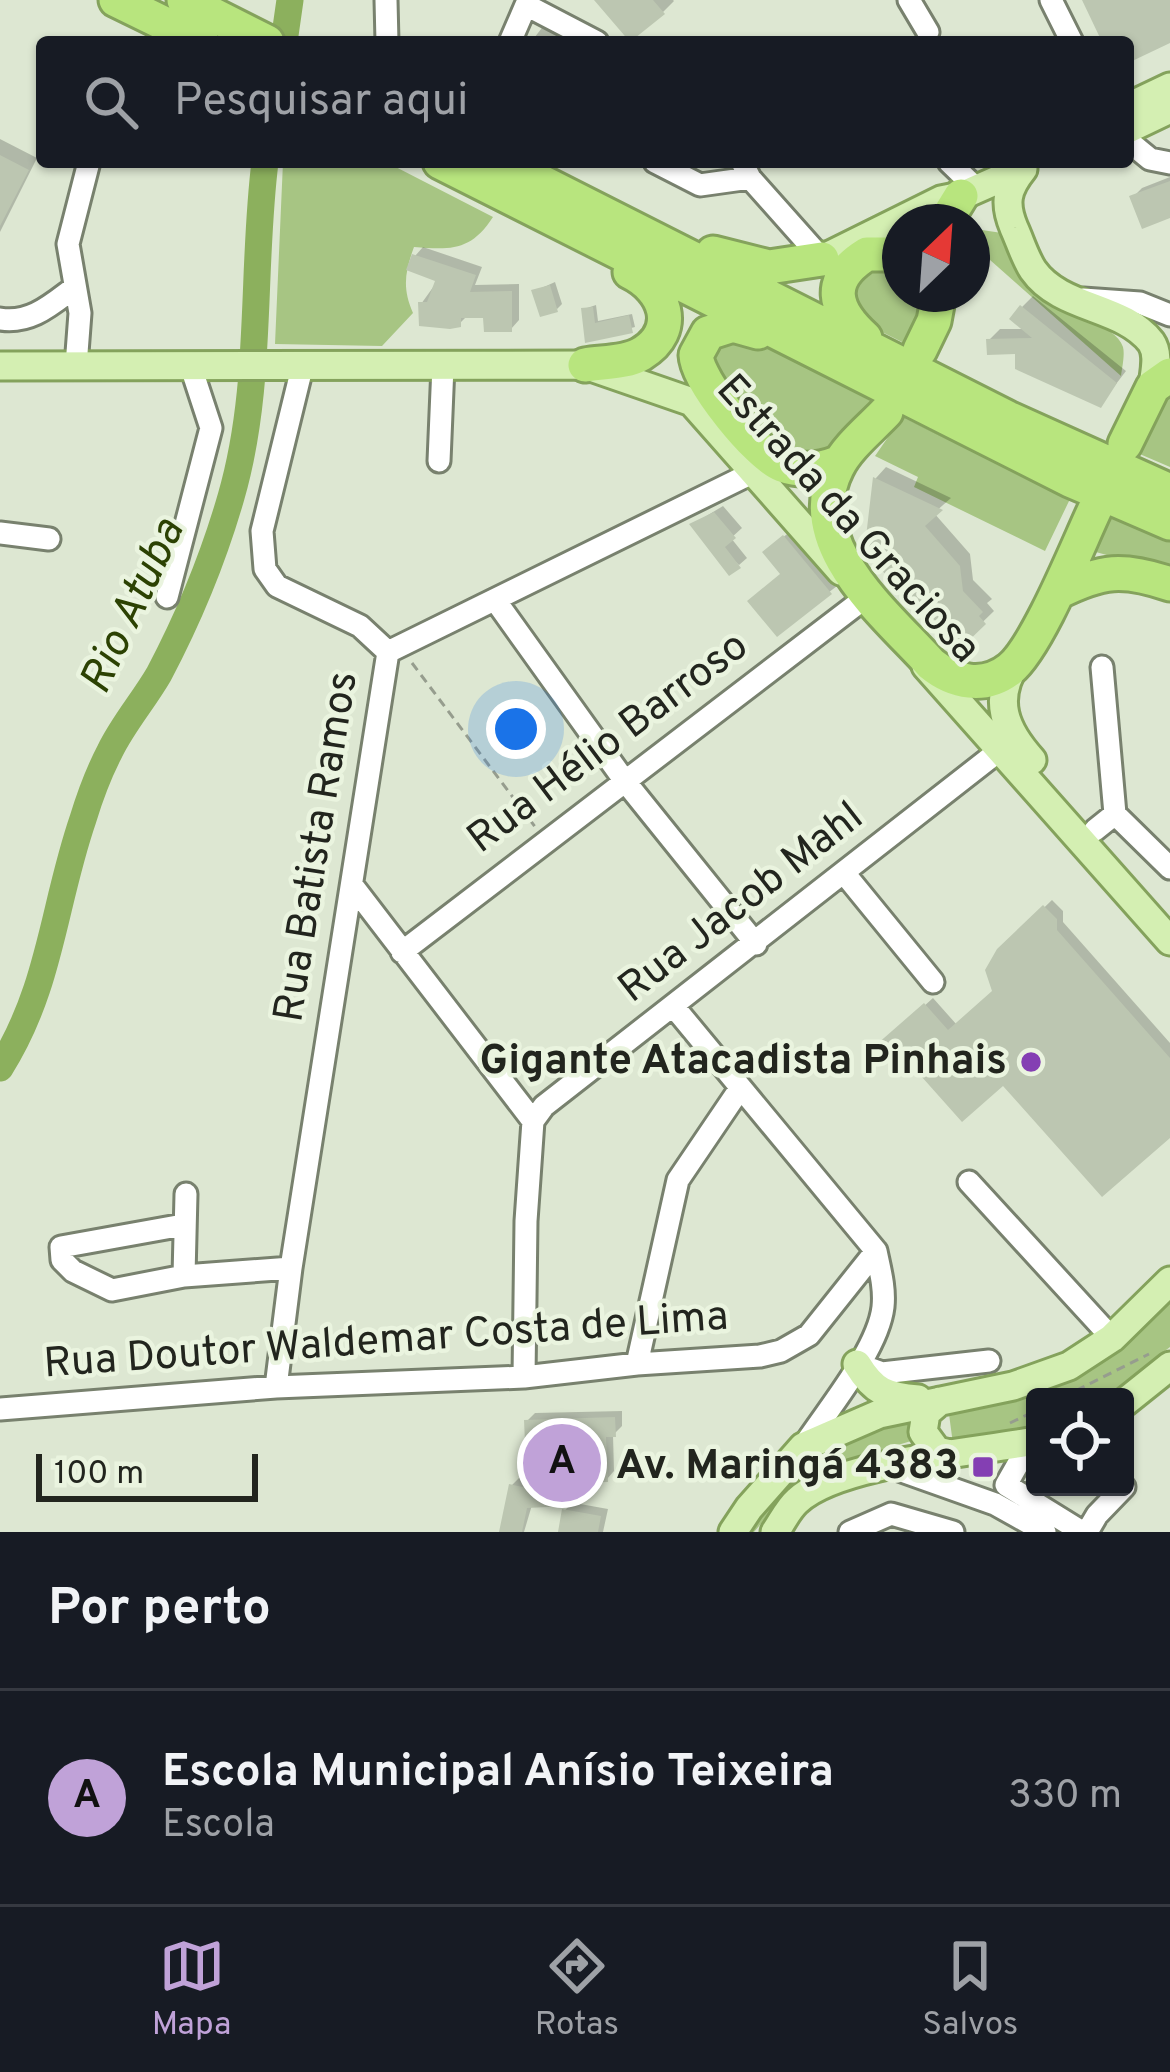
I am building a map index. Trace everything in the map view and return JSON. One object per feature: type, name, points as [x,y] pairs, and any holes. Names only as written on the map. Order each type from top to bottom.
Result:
[{"type":"highway","points":[[116,0],[190,36]]},
{"type":"highway","points":[[184,0],[254,36]]},
{"type":"highway","points":[[447,168],[511,212],[650,282],[663,308],[692,402]]},
{"type":"highway","points":[[450,168],[1070,480],[1170,523]]},
{"type":"highway","points":[[515,168],[1126,459],[1170,488]]},
{"type":"highway","points":[[539,168],[705,251],[769,267],[822,259]]},
{"type":"highway","points":[[882,254],[867,254],[842,276],[839,309],[848,323],[905,354]]},
{"type":"highway","points":[[585,364],[629,359],[646,351],[658,337],[663,308]]},
{"type":"highway","points":[[905,354],[929,312]]},
{"type":"highway","points":[[793,343],[748,328],[720,327],[700,343],[696,369],[770,460],[797,470],[838,464]]},
{"type":"highway","points":[[1126,459],[1161,381]]},
{"type":"highway","points":[[886,412],[838,464],[830,505],[837,550],[844,566],[931,664],[954,678],[988,680],[1016,663],[1058,592],[1095,509]]},
{"type":"highway","points":[[1058,592],[1107,572],[1137,574],[1170,584]]},
{"type":"main road","points":[[1134,104],[1170,87]]},
{"type":"main road","points":[[1134,126],[1170,110]]},
{"type":"main road","points":[[822,259],[941,200],[992,186],[1033,270],[1068,298],[1138,330],[1156,352],[1161,381]]},
{"type":"main road","name":"Estrada da Graciosa","points":[[0,366],[585,364],[692,402],[865,598],[903,633],[934,678],[1170,941]]},
{"type":"main road","name":"Estrada da Graciosa","points":[[1016,663],[1003,698],[1007,728],[1105,822],[1170,915]]},
{"type":"main road","points":[[733,1532],[803,1447],[879,1414],[1013,1386],[1069,1366],[1112,1337],[1170,1281]]},
{"type":"main road","points":[[1134,1392],[1165,1358]]},
{"type":"main road","points":[[857,1364],[871,1388],[887,1396],[940,1401]]},
{"type":"main road","points":[[940,1401],[926,1413],[923,1432],[937,1451],[950,1454]]},
{"type":"main road","points":[[775,1532],[797,1501],[816,1488],[887,1466],[1026,1442]]},
{"type":"street","points":[[386,0],[387,36]]},
{"type":"street","points":[[909,0],[928,32]]},
{"type":"street","points":[[1051,0],[1069,36]]},
{"type":"street","points":[[513,36],[526,4],[586,36]]},
{"type":"street","points":[[1134,146],[1150,159],[1170,163]]},
{"type":"street","points":[[76,367],[80,313],[68,244],[87,168]]},
{"type":"street","points":[[667,168],[700,185],[746,170],[822,259]]},
{"type":"street","points":[[960,168],[992,186]]},
{"type":"street","points":[[0,319],[27,319],[75,286]]},
{"type":"street","points":[[1068,298],[1140,303],[1170,315]]},
{"type":"street","points":[[439,461],[443,366]]},
{"type":"street","points":[[167,597],[211,428],[191,367]]},
{"type":"street","points":[[291,368],[262,531],[266,569],[278,586],[361,626],[394,650]]},
{"type":"street","name":"Rua Batista Ramos","points":[[276,1387],[352,885],[394,650],[754,472]]},
{"type":"street","points":[[0,533],[49,539]]},
{"type":"street","name":"Rua Hélio Barroso","points":[[402,952],[865,598]]},
{"type":"street","points":[[495,600],[624,779],[756,944]]},
{"type":"street","points":[[1102,667],[1105,822],[1170,868]]},
{"type":"street","name":"Rua Jacob Mahl","points":[[533,1120],[544,1106],[1000,750]]},
{"type":"street","points":[[844,873],[933,982]]},
{"type":"street","points":[[352,885],[533,1120],[524,1377]]},
{"type":"street","points":[[674,1007],[876,1251],[884,1284],[883,1312],[857,1364],[803,1447]]},
{"type":"street","points":[[637,1364],[678,1180],[740,1090]]},
{"type":"street","points":[[969,1182],[1112,1337]]},
{"type":"street","points":[[184,1276],[186,1194]]},
{"type":"street","points":[[182,1225],[61,1247],[62,1260],[73,1271],[112,1290],[184,1276],[291,1268]]},
{"type":"street","name":"Rua Doutor Waldemar Costa de Lima","points":[[0,1409],[276,1387],[524,1377],[760,1356],[797,1344],[820,1323],[876,1251]]},
{"type":"street","points":[[857,1364],[882,1373],[988,1361]]},
{"type":"street","points":[[1000,1495],[1026,1452]]},
{"type":"street","points":[[887,1466],[1000,1495],[1085,1532],[1115,1496]]},
{"type":"street","points":[[1000,1495],[1045,1532]]},
{"type":"street","points":[[850,1532],[892,1514],[953,1532]]},
{"type":"path","points":[[394,650],[545,840]]},
{"type":"path","points":[[1087,1388],[1165,1358]]},
{"type":"green space","points":[[283,168],[398,168],[493,217],[477,236],[459,246],[414,247],[406,280],[413,313],[382,346],[275,344]]},
{"type":"green space","points":[[990,231],[1002,233],[1023,276],[1042,298],[1118,339],[1124,350],[1121,376],[990,260]]},
{"type":"green space","points":[[875,267],[882,267],[882,312],[924,312],[906,344],[880,331],[855,307],[857,283]]},
{"type":"green space","points":[[746,337],[872,399],[836,452],[780,454],[734,402],[717,372],[715,357],[718,343]]},
{"type":"green space","points":[[1170,390],[1170,467],[1135,452]]},
{"type":"green space","points":[[902,417],[1070,499],[1045,551],[914,487],[918,477],[875,456]]},
{"type":"green space","points":[[1110,516],[1170,540],[1170,572],[1092,551]]},
{"type":"green space","points":[[1170,1299],[1170,1347],[1117,1388],[1047,1388],[1094,1364]]},
{"type":"green space","points":[[1026,1395],[1026,1429],[953,1444],[949,1414]]},
{"type":"green space","points":[[913,1413],[914,1440],[825,1470],[791,1493],[754,1532],[744,1532],[789,1477],[818,1455]]},
{"type":"building","points":[[594,0],[653,0],[665,14],[638,36],[625,36]]},
{"type":"building","points":[[1082,0],[1170,0],[1170,43],[1134,60],[1134,36],[1099,36]]},
{"type":"building","points":[[0,155],[29,170],[0,226]]},
{"type":"building","points":[[1170,181],[1170,218],[1142,229],[1129,196]]},
{"type":"building","points":[[412,254],[476,275],[470,292],[512,291],[512,332],[484,332],[483,318],[461,318],[461,327],[450,329],[419,326],[418,302],[427,302],[435,281],[406,270]]},
{"type":"building","points":[[550,285],[558,312],[540,317],[531,290]]},
{"type":"building","points":[[1020,305],[1117,383],[1101,408],[1015,369],[1015,354],[987,355],[986,339],[1032,338],[1009,319]]},
{"type":"building","points":[[593,307],[595,323],[629,315],[633,333],[585,343],[581,308]]},
{"type":"building","points":[[873,477],[943,510],[925,526],[960,566],[963,591],[983,612],[979,616],[986,624],[961,648],[864,554]]},
{"type":"building","points":[[714,512],[736,538],[725,547],[741,568],[729,576],[689,524]]},
{"type":"building","points":[[783,535],[832,594],[777,637],[747,601],[780,574],[762,552]]},
{"type":"building","name":"Gigante Atacadista Pinhais","points":[[1043,905],[1057,919],[1057,930],[1170,1058],[1170,1138],[1102,1197],[1003,1086],[962,1122],[913,1067],[903,1075],[876,1045],[924,1003],[948,1030],[992,991],[985,970],[997,949]]},
{"type":"building","points":[[615,1417],[616,1437],[606,1437],[608,1482],[568,1483],[569,1506],[527,1508],[522,1532],[499,1532],[509,1484],[527,1488],[524,1420]]},
{"type":"building","points":[[562,1509],[601,1516],[598,1532],[558,1532]]},
{"type":"waterway","name":"Rio Atuba","points":[[285,36],[290,0]]},
{"type":"waterway","name":"Rio Atuba","points":[[0,1068],[41,977],[95,784],[180,631],[231,497],[248,414],[264,168]]},
{"type":"place","name":"Gigante Atacadista Pinhais","points":[[1031,1062]]},
{"type":"place","name":"Escola Municipal Anísio Teixeira","points":[[562,1463]]},
{"type":"place","name":"Av. Maringá 4383","points":[[983,1467]]}]
